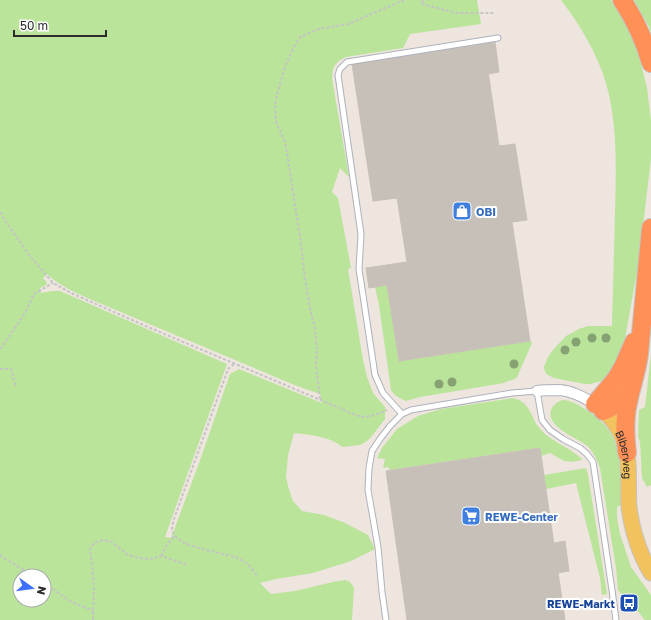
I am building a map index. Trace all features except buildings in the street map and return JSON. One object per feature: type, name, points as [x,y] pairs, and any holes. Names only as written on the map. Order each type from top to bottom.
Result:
[{"type":"highway","points":[[622,0],[633,16],[646,46],[651,63]]},
{"type":"highway","points":[[627,453],[625,419],[637,369],[651,228]]},
{"type":"highway","points":[[599,407],[623,367],[636,335],[643,310]]},
{"type":"highway","points":[[599,407],[615,406],[622,401],[632,386]]},
{"type":"main road","name":"Biberweg","points":[[599,407],[615,422],[624,441],[627,453],[628,489],[632,524],[643,558],[651,573]]},
{"type":"street","name":"Biberweg","points":[[537,391],[568,391],[583,397],[599,407]]},
{"type":"lane","points":[[402,414],[383,392],[376,374],[359,269],[361,234],[338,75],[340,69],[347,62],[498,38]]},
{"type":"lane","points":[[386,620],[378,547],[368,490],[369,468],[372,451],[390,426],[402,414],[411,410],[512,393],[537,391],[542,420],[550,430],[580,448],[587,454],[592,462],[616,620]]},
{"type":"path","points":[[320,399],[316,366],[317,350],[315,329],[304,279],[301,244],[285,142],[276,122],[277,95],[285,66],[300,37],[319,29],[348,24],[404,0]]},
{"type":"path","points":[[423,0],[422,4],[458,13],[494,13]]},
{"type":"path","points":[[0,212],[30,256],[53,284],[71,293],[234,364],[320,399],[354,415],[363,417],[371,416],[396,407]]},
{"type":"path","points":[[0,349],[25,313],[34,294],[53,284]]},
{"type":"path","points":[[234,364],[228,369],[172,528],[174,536],[184,542],[243,561],[258,577]]},
{"type":"path","points":[[0,369],[11,369],[16,387]]},
{"type":"path","points":[[161,556],[166,546],[174,536]]},
{"type":"path","points":[[93,620],[94,585],[90,549],[94,543],[102,540],[112,542],[128,555],[152,559],[161,556],[188,565]]},
{"type":"path","points":[[0,555],[9,562],[21,568]]},
{"type":"path","points":[[52,589],[70,601],[93,611]]},
{"type":"green space","points":[[0,0],[477,0],[481,24],[410,34],[403,48],[346,57],[334,66],[332,74],[349,177],[340,168],[332,192],[338,198],[351,268],[348,269],[363,360],[373,393],[385,407],[385,419],[372,436],[360,445],[342,447],[332,440],[313,435],[294,433],[288,455],[286,477],[293,501],[302,511],[324,515],[343,522],[368,535],[375,549],[351,561],[313,573],[260,583],[271,594],[295,591],[345,580],[350,582],[354,588],[352,620],[0,620]],"holes":[[[47,274],[74,292],[297,386],[320,394],[322,403],[239,369],[230,374],[171,538],[165,537],[227,364],[60,291],[41,293],[40,288],[47,283],[43,278]]]},
{"type":"green space","points":[[561,0],[611,0],[625,21],[638,52],[647,88],[651,121],[651,158],[639,261],[624,345],[618,359],[607,376],[601,381],[590,384],[554,378],[545,372],[544,367],[548,357],[566,336],[588,326],[612,326],[616,164],[613,115],[606,83],[598,61],[575,19]]},
{"type":"green space","points":[[634,0],[651,0],[651,32],[648,25]]},
{"type":"green space","points":[[387,285],[399,361],[530,341],[532,343],[517,377],[504,383],[420,397],[406,401],[395,395],[391,390],[375,287]]},
{"type":"green space","points":[[651,354],[651,485],[647,487],[642,478],[640,442],[638,436],[639,410],[645,407]]},
{"type":"green space","points":[[513,398],[524,403],[537,426],[545,434],[576,454],[582,460],[569,462],[550,453],[541,456],[539,448],[390,470],[388,467],[383,468],[385,459],[377,458],[382,448],[397,429],[418,416],[441,409]]},
{"type":"green space","points":[[562,400],[569,401],[588,411],[609,431],[615,441],[620,464],[621,505],[617,507],[617,518],[620,534],[631,567],[651,595],[651,620],[645,620],[618,590],[616,568],[598,461],[586,445],[562,431],[553,422],[551,410],[555,404]]},
{"type":"green space","points":[[586,468],[607,594],[602,595],[600,578],[576,483],[546,489],[544,475]]},
{"type":"place","name":"OBI","points":[[462,211]]},
{"type":"place","name":"REWE-Center","points":[[471,516]]},
{"type":"place","name":"REWE-Markt","points":[[629,603]]}]
